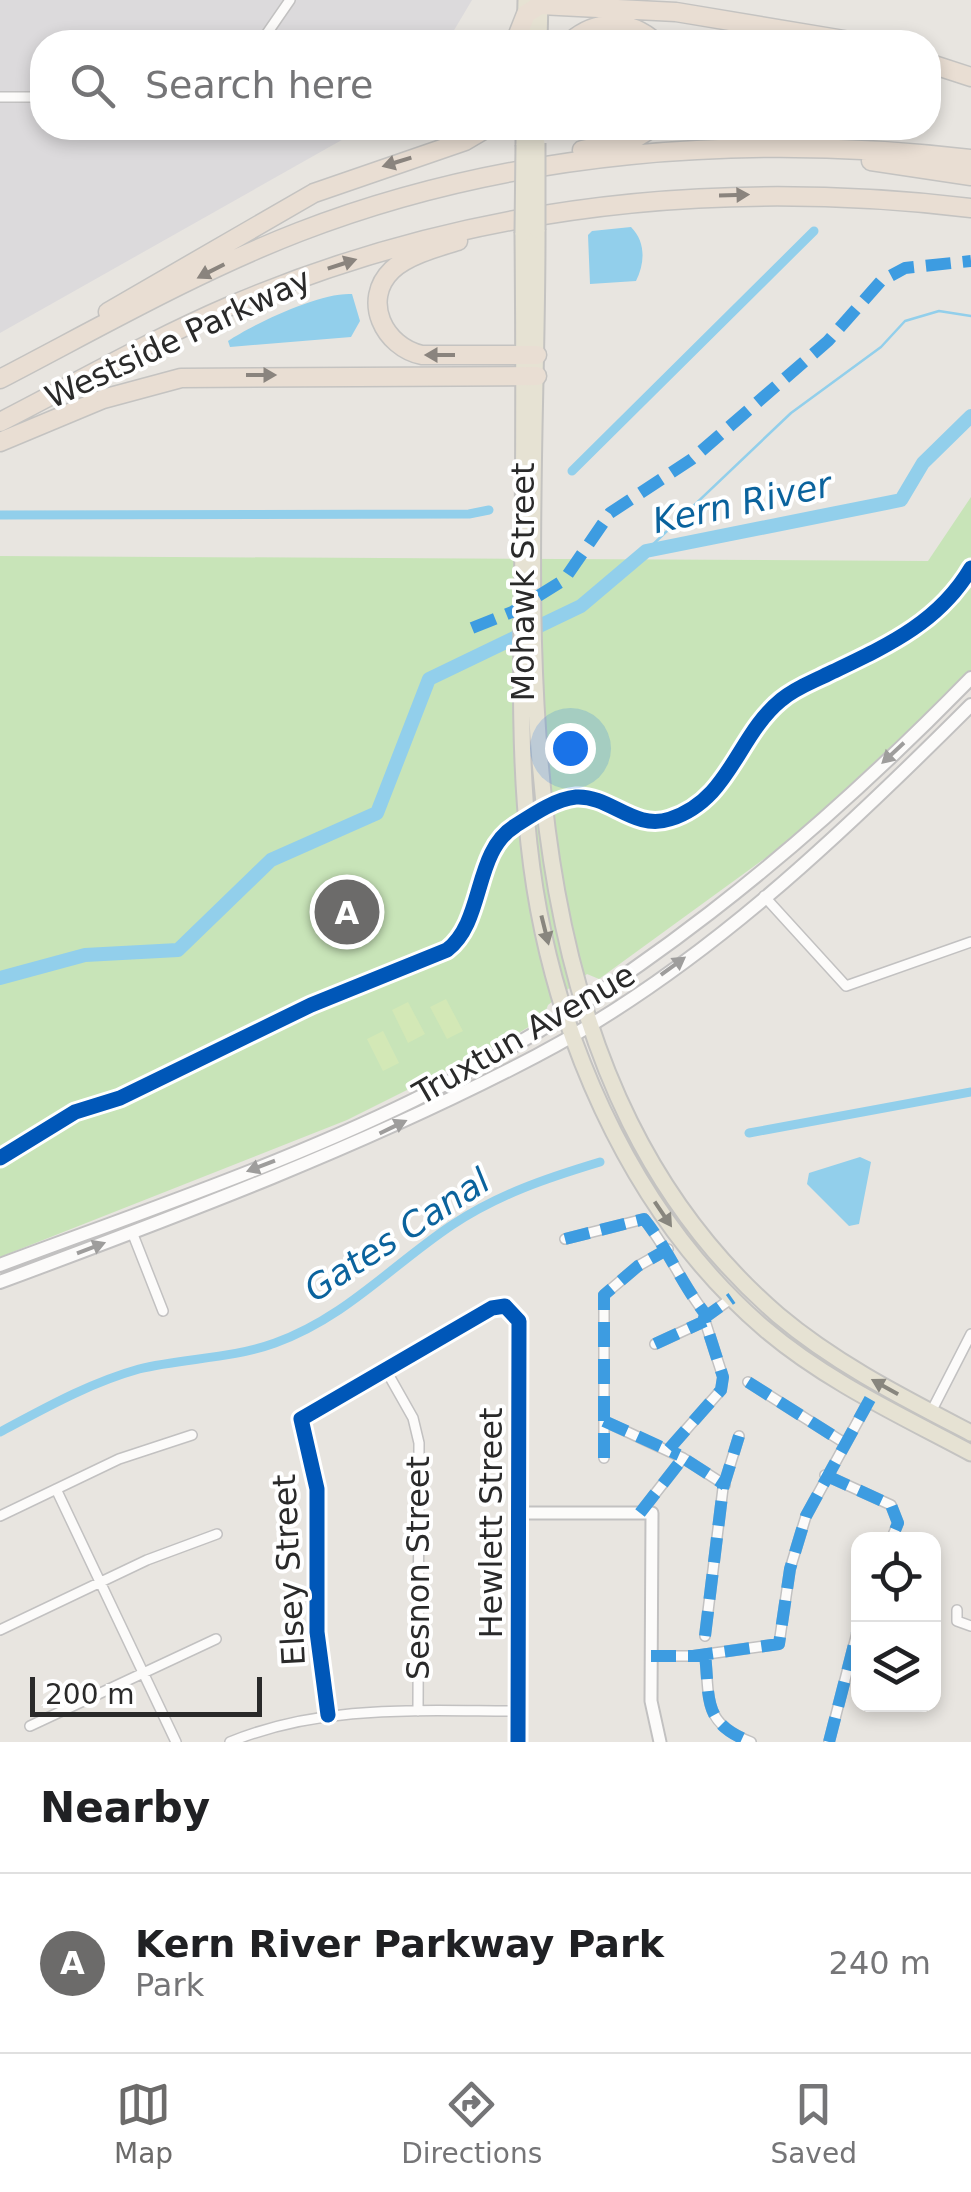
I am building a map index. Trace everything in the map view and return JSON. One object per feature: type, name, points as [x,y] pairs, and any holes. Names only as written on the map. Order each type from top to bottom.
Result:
[{"type":"highway","points":[[521,30],[533,5],[676,12],[784,30]]},
{"type":"highway","points":[[590,30],[612,25],[640,30]]},
{"type":"highway","points":[[941,67],[971,77]]},
{"type":"highway","points":[[36,360],[134,296],[303,198],[345,179],[466,140]]},
{"type":"highway","points":[[351,213],[438,182],[629,140]]},
{"type":"highway","points":[[676,152],[804,148],[971,159]]},
{"type":"highway","points":[[676,152],[836,158],[971,176]]},
{"type":"highway","name":"Westside Parkway","points":[[0,379],[228,262],[351,213],[517,172],[676,152]]},
{"type":"highway","name":"Westside Parkway","points":[[0,422],[184,328],[339,264],[487,224],[637,201],[810,194],[971,208]]},
{"type":"highway","points":[[531,355],[428,355],[406,350],[388,336],[380,320],[378,300],[384,281],[402,262],[452,243],[637,201]]},
{"type":"highway","points":[[0,442],[103,399],[180,378],[531,376]]},
{"type":"main road","points":[[528,30],[533,5]]},
{"type":"main road","points":[[533,5],[537,30]]},
{"type":"main road","name":"Mohawk Street","points":[[535,140],[530,232],[529,844],[536,894],[567,1014],[618,1138],[673,1230],[732,1298],[810,1364],[971,1453]]},
{"type":"main road","name":"Mohawk Street","points":[[529,566],[545,836],[584,1002],[654,1164],[706,1240],[778,1314],[850,1367],[971,1433]]},
{"type":"main road","name":"Truxtun Avenue","points":[[0,1265],[375,1118],[567,1014],[697,924],[800,840],[968,682]]},
{"type":"main road","name":"Truxtun Avenue","points":[[0,1282],[368,1139],[574,1033],[672,968],[764,896],[971,706]]},
{"type":"main road","points":[[618,1138],[640,1161],[654,1164]]},
{"type":"main road","points":[[132,1232],[136,1223],[163,1203]]},
{"type":"main road","points":[[732,1298],[778,1314]]},
{"type":"main road","points":[[894,1412],[931,1412]]},
{"type":"main road","points":[[923,1428],[934,1424],[971,1433]]},
{"type":"street","points":[[269,30],[290,0]]},
{"type":"street","points":[[0,97],[30,97]]},
{"type":"street","points":[[764,896],[846,986],[971,942]]},
{"type":"street","points":[[565,1238],[644,1218],[668,1249],[677,1278],[706,1319],[723,1377],[720,1390],[669,1449]]},
{"type":"street","points":[[132,1232],[163,1311]]},
{"type":"street","points":[[604,1458],[604,1294],[638,1266],[668,1249]]},
{"type":"street","points":[[655,1344],[706,1319],[732,1298]]},
{"type":"street","name":"Hewlett Street","points":[[387,1372],[492,1308],[510,1308],[519,1321],[518,1742]]},
{"type":"street","points":[[931,1412],[971,1334]]},
{"type":"street","name":"Elsey Street","points":[[328,1715],[317,1632],[317,1488],[299,1425],[309,1412],[387,1372]]},
{"type":"street","name":"Sesnon Street","points":[[387,1372],[413,1418],[419,1444],[418,1711]]},
{"type":"street","points":[[748,1382],[843,1442]]},
{"type":"street","points":[[651,1656],[773,1648],[782,1640],[795,1550],[825,1476],[870,1399]]},
{"type":"street","points":[[604,1421],[669,1449],[724,1484]]},
{"type":"street","points":[[0,1516],[130,1454],[192,1435]]},
{"type":"street","points":[[705,1636],[707,1591],[724,1484],[739,1436]]},
{"type":"street","points":[[640,1513],[684,1458]]},
{"type":"street","points":[[825,1476],[891,1505],[898,1523],[895,1532]]},
{"type":"street","points":[[56,1489],[176,1742]]},
{"type":"street","points":[[518,1513],[652,1513],[652,1716],[660,1742]]},
{"type":"street","points":[[0,1630],[100,1582],[217,1534]]},
{"type":"street","points":[[957,1610],[957,1621],[971,1626]]},
{"type":"street","points":[[30,1726],[216,1639]]},
{"type":"street","points":[[705,1654],[714,1720],[727,1733],[750,1742]]},
{"type":"street","points":[[829,1742],[851,1656]]},
{"type":"street","points":[[230,1742],[328,1715],[518,1712]]},
{"type":"shaded area","points":[[0,0],[472,0],[454,30],[30,30],[30,140],[342,140],[0,333]]},
{"type":"green space","points":[[971,497],[971,672],[793,838],[599,979],[587,974],[548,1005],[543,1018],[509,1039],[347,1120],[0,1257],[0,556],[928,561]]},
{"type":"green space","points":[[446,999],[463,1031],[447,1039],[430,1007]]},
{"type":"green space","points":[[408,1002],[425,1034],[408,1043],[392,1010]]},
{"type":"green space","points":[[383,1031],[399,1063],[383,1071],[367,1039]]},
{"type":"water","points":[[631,227],[642,253],[636,281],[590,284],[588,235],[592,231]]},
{"type":"water","points":[[352,294],[360,321],[351,337],[230,347],[228,341],[288,310],[323,298]]},
{"type":"water","points":[[860,1157],[871,1162],[859,1224],[849,1226],[807,1184],[809,1173]]},
{"type":"waterway","points":[[572,471],[814,231]]},
{"type":"waterway","points":[[646,551],[791,413],[881,347],[905,321],[939,311],[971,316]]},
{"type":"waterway","name":"Kern River","points":[[0,978],[85,955],[178,950],[271,860],[377,813],[429,679],[581,606],[646,551],[901,500],[923,463],[971,416]]},
{"type":"waterway","points":[[0,515],[469,514],[489,510]]},
{"type":"waterway","name":"Gates Canal","points":[[749,1133],[971,1092]]},
{"type":"waterway","name":"Gates Canal","points":[[0,1432],[103,1381],[156,1365],[242,1352],[300,1332],[346,1305],[470,1214],[524,1188],[600,1162]]},
{"type":"marked path","points":[[472,628],[512,612],[564,580],[610,513],[692,459],[828,341],[881,281],[905,268],[971,261]]},
{"type":"marked path","points":[[565,1239],[644,1219],[707,1316]]},
{"type":"marked path","points":[[604,1458],[604,1295],[638,1266],[668,1249]]},
{"type":"marked path","points":[[669,1449],[721,1390],[723,1377],[704,1318],[732,1298]]},
{"type":"marked path","points":[[655,1344],[705,1321]]},
{"type":"marked path","points":[[748,1382],[843,1442]]},
{"type":"marked path","points":[[651,1656],[693,1656],[779,1644],[790,1569],[806,1516],[870,1399]]},
{"type":"marked path","points":[[604,1421],[679,1455]]},
{"type":"marked path","points":[[705,1636],[723,1488],[739,1436]]},
{"type":"marked path","points":[[640,1513],[683,1458],[725,1485]]},
{"type":"marked path","points":[[825,1475],[891,1505],[898,1523],[894,1532]]},
{"type":"marked path","points":[[705,1654],[709,1697],[716,1718],[735,1735],[751,1742]]},
{"type":"marked path","points":[[829,1742],[851,1656]]},
{"type":"cycle path","points":[[0,1158],[75,1112],[120,1098],[311,1005],[447,950],[468,922],[492,852],[515,826],[544,808],[568,798],[588,798],[633,817],[657,821],[690,810],[720,782],[754,731],[781,700],[908,632],[943,604],[971,568]]},
{"type":"cycle path","points":[[328,1715],[317,1632],[317,1489],[301,1419],[492,1308],[505,1306],[519,1321],[518,1742]]},
{"type":"place","name":"Kern River Parkway Park","points":[[347,912]]}]
